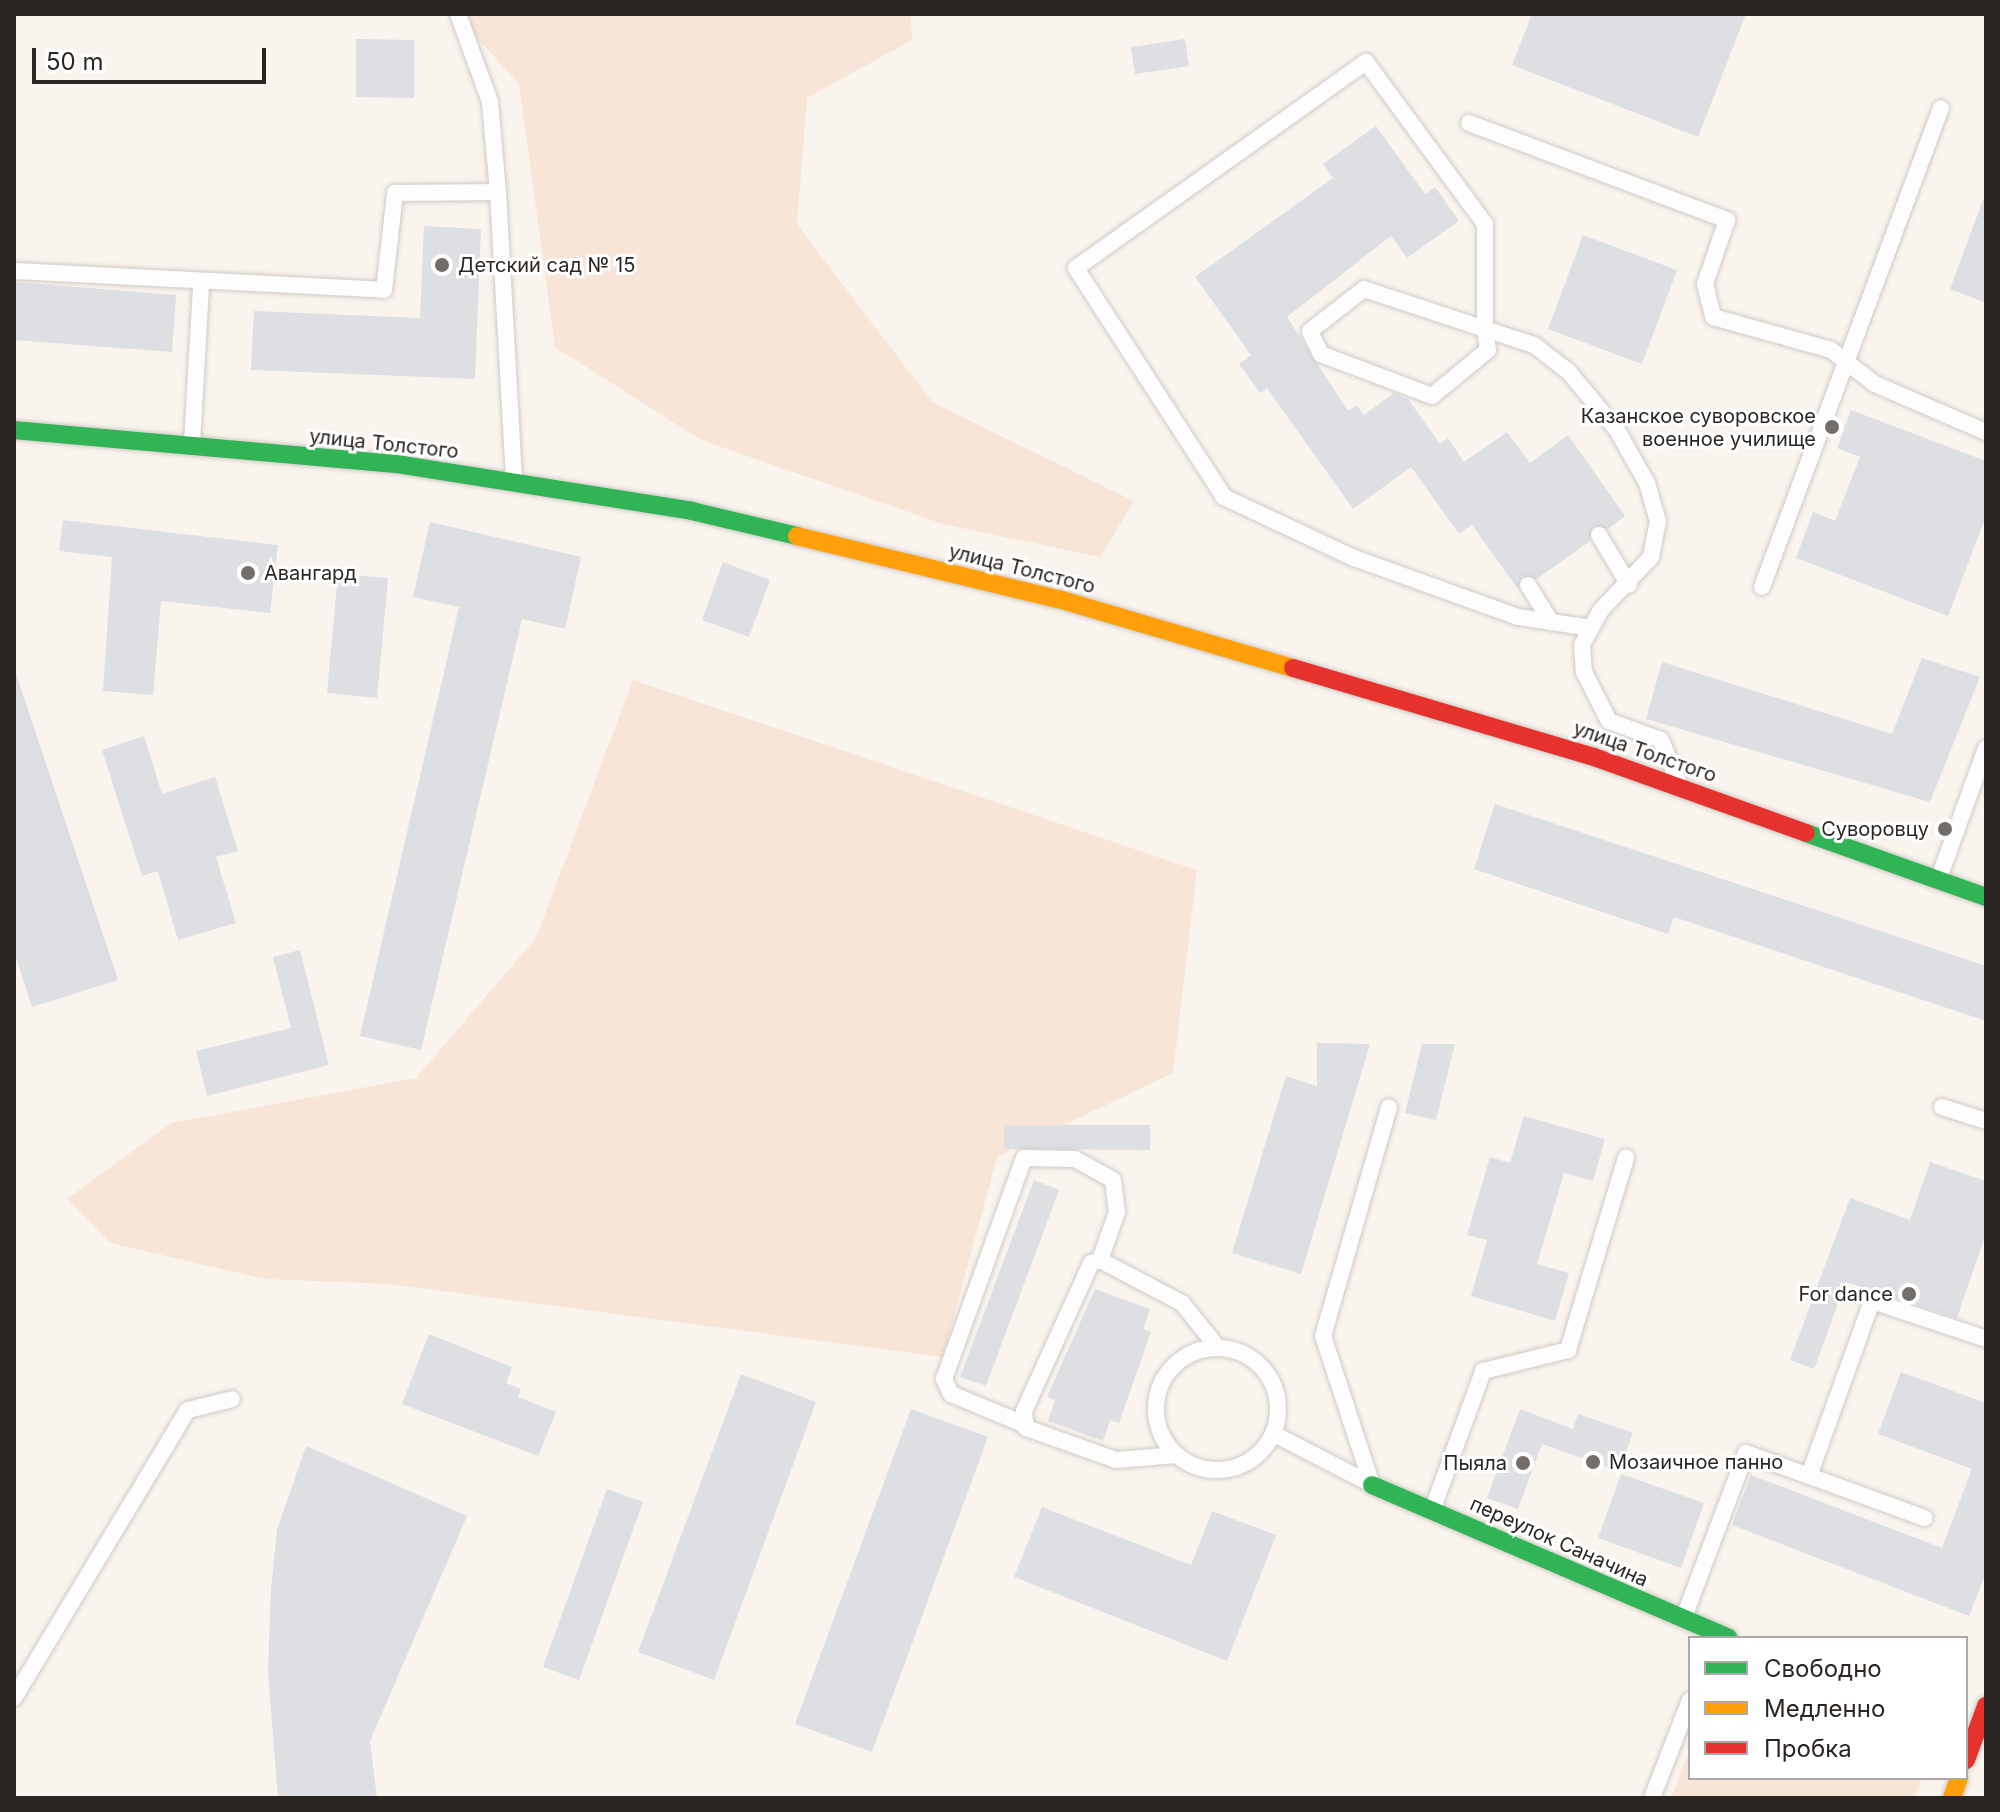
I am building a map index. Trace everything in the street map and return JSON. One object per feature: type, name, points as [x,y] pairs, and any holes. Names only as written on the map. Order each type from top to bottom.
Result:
[{"type":"street","name":"улица Толстого","points":[[14,430],[192,449],[403,465],[692,511],[1058,599],[1679,787],[1986,897]]},
{"type":"street","name":"переулок Саначина","points":[[1372,1485],[1720,1636]]},
{"type":"street","points":[[1968,1755],[1986,1706]]},
{"type":"street","points":[[1952,1798],[1965,1780]]},
{"type":"lane","points":[[458,14],[490,102],[514,483]]},
{"type":"lane","points":[[1591,628],[1551,622],[1354,558],[1224,497],[1076,268],[1366,62],[1485,224],[1485,329],[1488,350],[1432,396],[1321,354],[1310,331],[1364,289],[1485,329],[1534,345],[1569,372],[1639,469],[1658,521],[1651,557],[1591,628],[1582,645],[1584,672],[1604,713],[1661,740],[1679,787]]},
{"type":"lane","points":[[1762,587],[1941,108]]},
{"type":"lane","points":[[1469,123],[1727,220],[1705,284],[1713,317],[1831,350],[1846,366],[1986,432]]},
{"type":"lane","points":[[14,271],[201,286],[384,290],[395,193],[498,192]]},
{"type":"lane","points":[[192,449],[201,286]]},
{"type":"lane","points":[[1599,535],[1629,585]]},
{"type":"lane","points":[[1528,585],[1551,622]]},
{"type":"lane","points":[[1938,879],[1983,766],[1986,748]]},
{"type":"lane","points":[[1372,1485],[1323,1336],[1389,1107]]},
{"type":"lane","points":[[1942,1107],[1986,1121]]},
{"type":"lane","points":[[1021,1423],[1074,1287],[1100,1260],[1117,1212],[1113,1180],[1075,1159],[1024,1158],[944,1379],[951,1394],[1021,1423],[1116,1460],[1177,1455]]},
{"type":"lane","points":[[1432,1511],[1483,1371],[1568,1350],[1626,1158]]},
{"type":"lane","points":[[1100,1260],[1182,1303],[1218,1348]]},
{"type":"lane","points":[[1809,1476],[1872,1301],[1986,1339]]},
{"type":"lane","points":[[1218,1348],[1238,1351],[1269,1376],[1278,1405],[1274,1434],[1234,1469],[1198,1468],[1177,1455],[1160,1432],[1158,1394],[1179,1361],[1218,1348]]},
{"type":"lane","points":[[14,1698],[188,1410],[232,1399]]},
{"type":"lane","points":[[1274,1434],[1372,1485]]},
{"type":"lane","points":[[1682,1620],[1746,1453],[1925,1518]]},
{"type":"lane","points":[[1652,1798],[1688,1705]]},
{"type":"shaded area","points":[[467,14],[911,14],[912,40],[807,98],[797,224],[932,402],[1134,501],[1100,557],[943,524],[701,440],[555,347],[519,84],[475,36]]},
{"type":"shaded area","points":[[633,680],[1197,870],[1173,1073],[997,1157],[943,1357],[389,1284],[265,1279],[110,1243],[67,1199],[171,1123],[416,1078],[536,938]]},
{"type":"shaded area","points":[[1688,1754],[1688,1780],[1921,1780],[1915,1798],[1671,1798]]},
{"type":"building","points":[[1532,14],[1746,14],[1698,137],[1512,65]]},
{"type":"building","points":[[356,39],[414,40],[414,98],[356,97]]},
{"type":"building","points":[[1185,39],[1189,66],[1135,74],[1131,47]]},
{"type":"building","points":[[1376,126],[1425,194],[1435,187],[1459,221],[1407,258],[1391,236],[1287,317],[1348,411],[1357,405],[1364,415],[1394,393],[1408,399],[1440,444],[1448,438],[1464,462],[1507,432],[1530,463],[1568,435],[1625,516],[1608,529],[1593,526],[1590,541],[1537,579],[1522,576],[1518,589],[1472,525],[1459,534],[1411,467],[1353,509],[1267,388],[1260,393],[1239,364],[1251,355],[1195,277],[1333,178],[1323,164]]},
{"type":"building","points":[[1983,200],[1986,200],[1986,303],[1950,289]]},
{"type":"building","points":[[424,226],[481,229],[475,379],[251,370],[254,311],[420,318]]},
{"type":"building","points":[[1583,235],[1677,270],[1642,364],[1548,329]]},
{"type":"building","points":[[14,282],[176,295],[172,352],[14,340]]},
{"type":"building","points":[[1851,410],[1986,461],[1986,516],[1948,616],[1796,558],[1813,512],[1835,521],[1860,457],[1837,448]]},
{"type":"building","points":[[63,520],[278,545],[270,613],[161,601],[153,695],[103,691],[112,557],[59,551]]},
{"type":"building","points":[[430,522],[581,557],[565,629],[522,619],[421,1050],[360,1036],[459,607],[413,597]]},
{"type":"building","points":[[723,562],[770,580],[749,637],[702,620]]},
{"type":"building","points":[[338,574],[388,578],[377,698],[327,693]]},
{"type":"building","points":[[1922,658],[1980,677],[1930,802],[1646,719],[1662,662],[1892,734]]},
{"type":"building","points":[[14,668],[118,980],[32,1007],[14,951]]},
{"type":"building","points":[[144,736],[162,794],[215,777],[238,851],[216,857],[236,923],[178,940],[158,871],[142,876],[102,750]]},
{"type":"building","points":[[1495,804],[1986,966],[1986,1021],[1674,917],[1668,934],[1474,869]]},
{"type":"building","points":[[300,950],[329,1065],[207,1096],[196,1051],[291,1028],[273,957]]},
{"type":"building","points":[[1317,1043],[1370,1044],[1301,1274],[1232,1253],[1286,1076],[1317,1086]]},
{"type":"building","points":[[1422,1044],[1455,1044],[1436,1120],[1405,1113]]},
{"type":"building","points":[[1524,1116],[1605,1139],[1593,1181],[1564,1173],[1537,1264],[1569,1273],[1555,1321],[1471,1296],[1487,1240],[1467,1235],[1490,1157],[1510,1163]]},
{"type":"building","points":[[1004,1125],[1150,1125],[1150,1150],[1004,1149]]},
{"type":"building","points":[[1930,1162],[1986,1181],[1986,1233],[1957,1318],[1846,1282],[1814,1369],[1790,1360],[1850,1198],[1910,1220]]},
{"type":"building","points":[[1034,1180],[1059,1190],[986,1386],[960,1377]]},
{"type":"building","points":[[1095,1289],[1150,1309],[1143,1329],[1151,1332],[1119,1423],[1110,1420],[1103,1441],[1048,1421],[1055,1400],[1047,1397]]},
{"type":"building","points":[[429,1334],[512,1367],[506,1383],[521,1389],[518,1397],[556,1412],[538,1456],[402,1404]]},
{"type":"building","points":[[1901,1372],[1986,1403],[1986,1572],[1969,1616],[1732,1525],[1751,1475],[1942,1548],[1972,1469],[1878,1434]]},
{"type":"building","points":[[741,1374],[816,1402],[714,1680],[638,1652]]},
{"type":"building","points":[[911,1409],[988,1437],[872,1752],[795,1724]]},
{"type":"building","points":[[1520,1409],[1573,1429],[1578,1414],[1633,1433],[1619,1471],[1542,1444],[1518,1509],[1487,1498]]},
{"type":"building","points":[[306,1446],[467,1516],[370,1741],[377,1798],[278,1798],[268,1671],[271,1588],[277,1530]]},
{"type":"building","points":[[1621,1474],[1704,1503],[1681,1568],[1598,1538]]},
{"type":"building","points":[[607,1489],[643,1502],[579,1680],[543,1667]]},
{"type":"building","points":[[1042,1507],[1191,1565],[1212,1511],[1276,1535],[1227,1661],[1014,1577]]},
{"type":"traffic: fast","points":[[14,430],[403,465],[692,511],[797,536]]},
{"type":"traffic: fast","points":[[1806,833],[1986,897]]},
{"type":"traffic: fast","points":[[1372,1485],[1724,1636]]},
{"type":"traffic: slow","points":[[797,536],[1058,599],[1293,668]]},
{"type":"traffic: slow","points":[[1952,1798],[1958,1780]]},
{"type":"traffic: jam","points":[[1293,668],[1594,757],[1806,833]]},
{"type":"traffic: jam","points":[[1968,1755],[1986,1706]]},
{"type":"place","name":"Детский сад № 15","points":[[442,265]]},
{"type":"place","name":"Казанское суворовское военное училище","points":[[1832,427]]},
{"type":"place","name":"Авангард","points":[[248,573]]},
{"type":"place","name":"Суворовцу","points":[[1945,829]]},
{"type":"place","name":"For dance","points":[[1909,1294]]},
{"type":"place","name":"Мозаичное панно","points":[[1593,1462]]},
{"type":"place","name":"Пыяла","points":[[1523,1463]]}]
